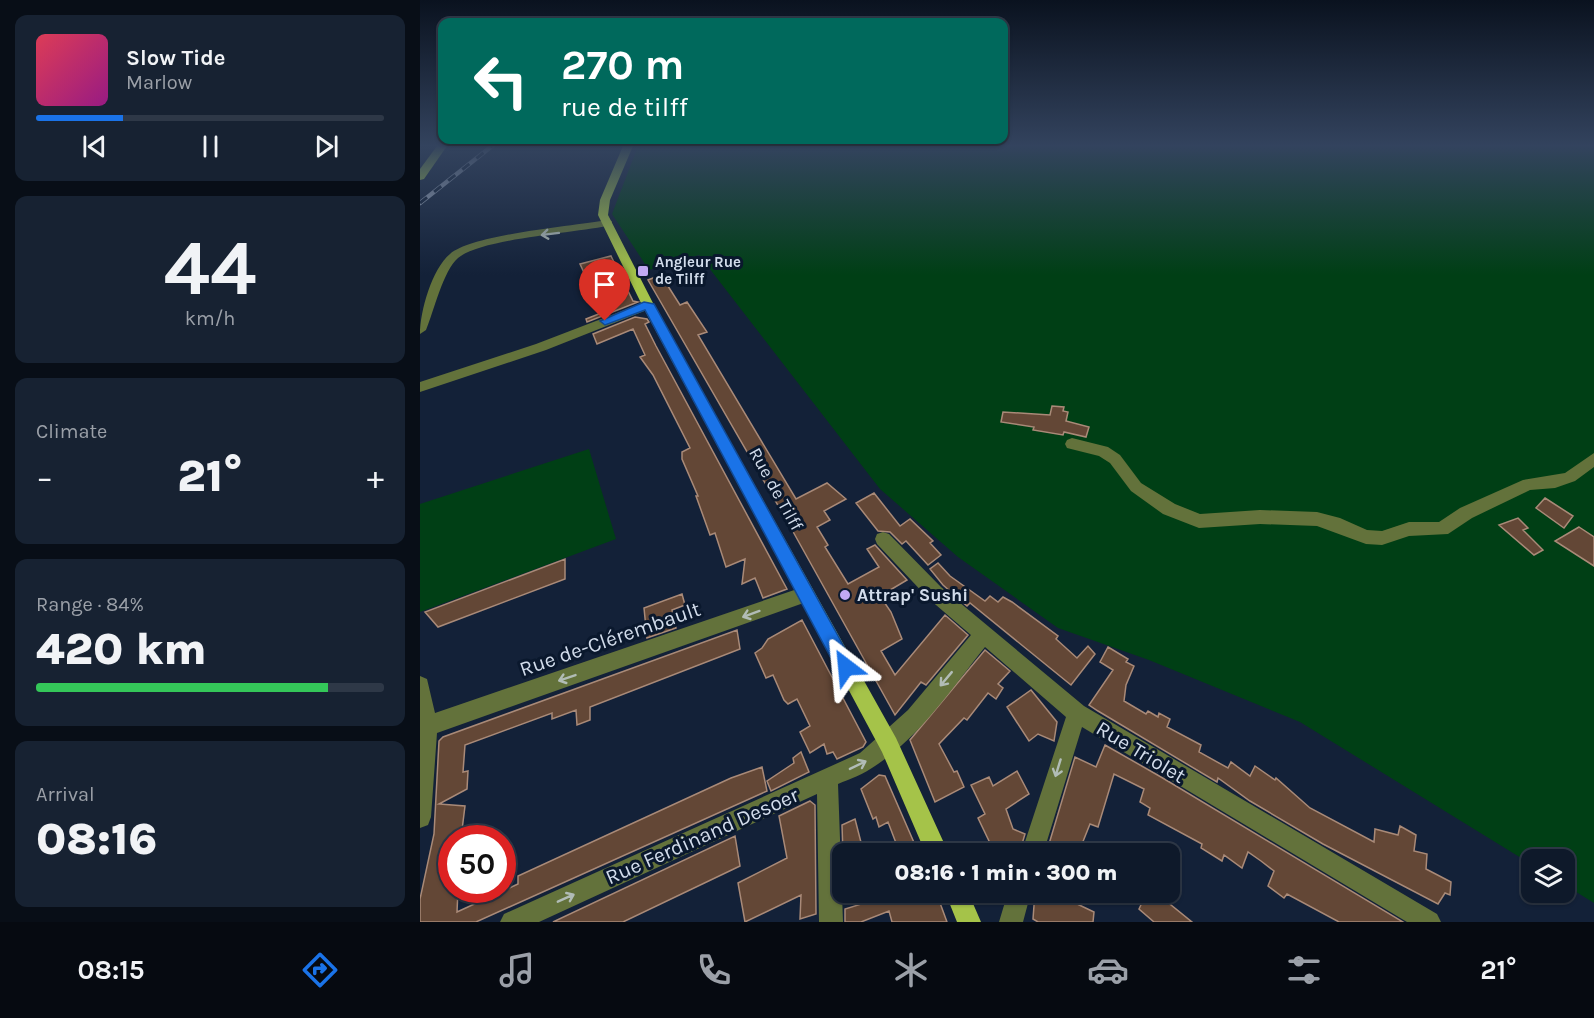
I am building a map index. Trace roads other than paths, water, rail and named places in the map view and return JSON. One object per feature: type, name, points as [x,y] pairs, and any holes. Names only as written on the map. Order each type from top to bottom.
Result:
[{"type":"main road","name":"Rue de Tilff","points":[[610,189],[603,215],[648,304],[889,745],[933,843]]},
{"type":"main road","points":[[961,903],[969,922]]},
{"type":"street","points":[[420,330],[448,264],[456,255],[479,245],[608,224]]},
{"type":"street","points":[[420,387],[541,347],[648,304]]},
{"type":"street","points":[[1072,444],[1103,451],[1115,459],[1136,487],[1169,509],[1199,521],[1260,517],[1317,519],[1334,522],[1366,537],[1382,538],[1409,530],[1442,529],[1466,513],[1528,484],[1555,482],[1570,477],[1594,459]]},
{"type":"street","name":"Rue Triolet","points":[[883,539],[935,593],[1077,713],[1429,922]]},
{"type":"street","name":"Rue de-Clérembault","points":[[428,726],[806,594]]},
{"type":"street","name":"Rue Ferdinand Desoer","points":[[512,922],[867,760],[889,745],[984,634]]},
{"type":"street","points":[[420,686],[428,726],[420,817]]},
{"type":"street","points":[[1036,843],[1077,713]]},
{"type":"street","points":[[827,780],[831,922]]},
{"type":"street","points":[[1011,922],[1017,903]]},
{"type":"railway","points":[[420,203],[438,189]]},
{"type":"place","name":"Angleur Rue de Tilff","points":[[643,271]]},
{"type":"place","name":"Attrap' Sushi","points":[[845,595]]}]
